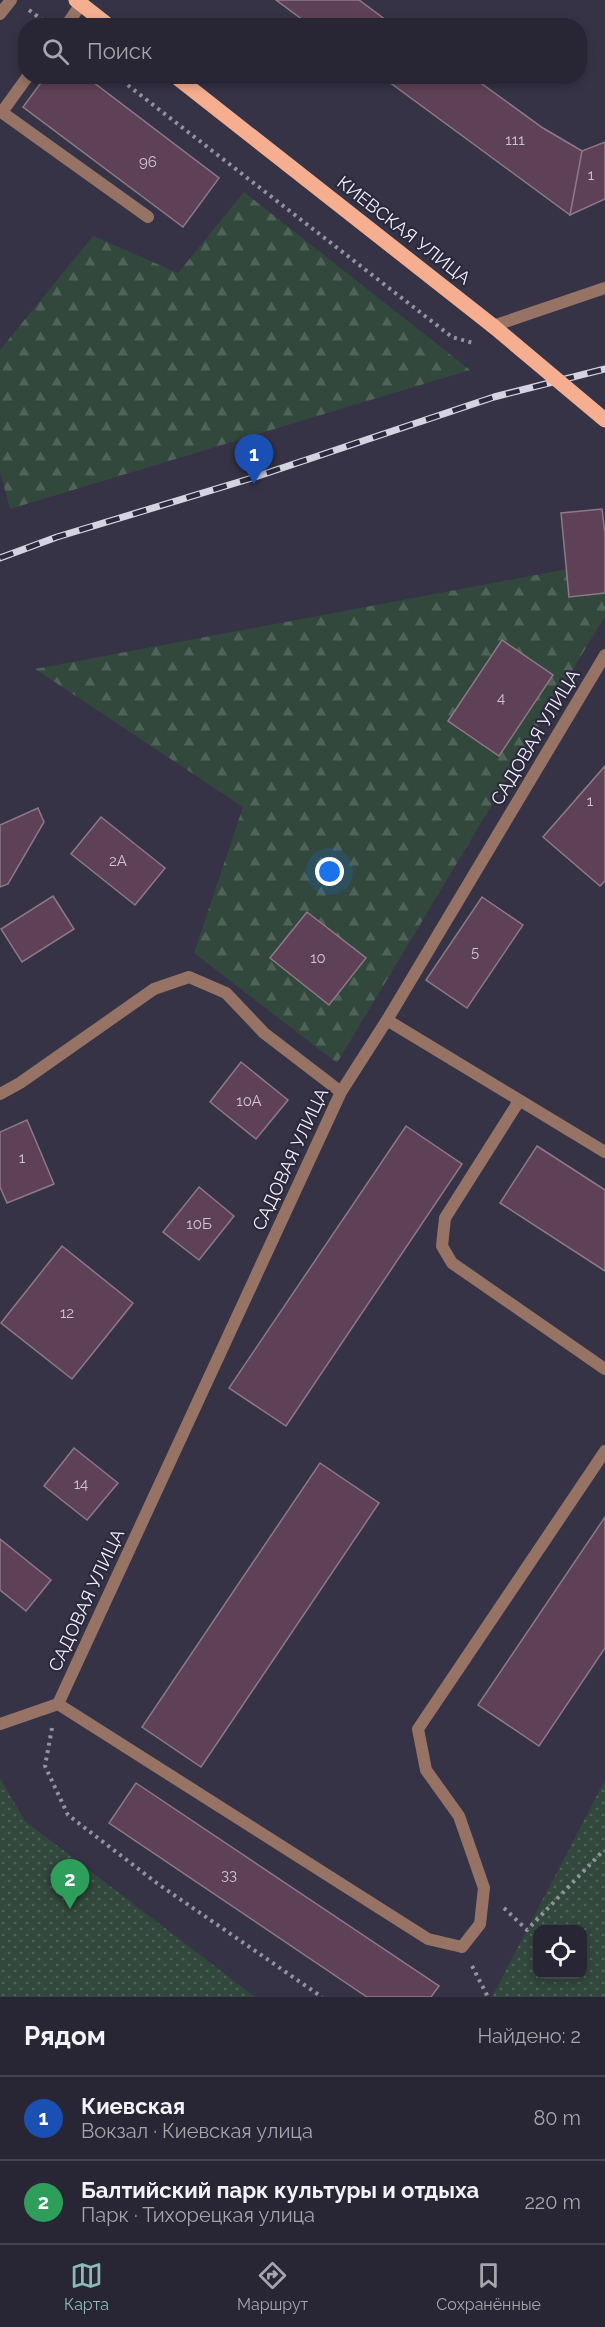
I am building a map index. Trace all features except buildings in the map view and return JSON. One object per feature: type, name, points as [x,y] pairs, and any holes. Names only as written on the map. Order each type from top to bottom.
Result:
[{"type":"main road","points":[[79,2],[99,18]]},
{"type":"main road","name":"КИЕВСКАЯ УЛИЦА","points":[[185,84],[493,326],[605,420]]},
{"type":"street","points":[[0,14],[10,0]]},
{"type":"street","points":[[70,18],[79,2]]},
{"type":"street","points":[[22,84],[1,112],[148,217]]},
{"type":"street","points":[[493,326],[605,288]]},
{"type":"street","name":"САДОВАЯ УЛИЦА","points":[[58,1704],[341,1092],[387,1020],[605,655]]},
{"type":"street","points":[[0,1094],[20,1083],[154,989],[189,977],[226,993],[264,1033],[341,1092]]},
{"type":"street","points":[[387,1020],[605,1152]]},
{"type":"street","points":[[519,1101],[445,1218],[441,1246],[452,1263],[605,1369]]},
{"type":"street","points":[[0,1724],[58,1704],[428,1939],[462,1947],[480,1924],[484,1888],[459,1816],[426,1770],[418,1729],[605,1450]]},
{"type":"path","points":[[25,6],[40,18]]},
{"type":"path","points":[[126,84],[453,337],[478,344]]},
{"type":"path","points":[[58,1704],[45,1766],[68,1815],[158,1884],[322,1997]]},
{"type":"path","points":[[484,1888],[527,1930],[604,1852]]},
{"type":"path","points":[[462,1947],[488,1997]]},
{"type":"green space","points":[[244,192],[470,370],[10,509],[0,471],[0,350],[93,236],[178,273]]},
{"type":"green space","points":[[605,562],[605,616],[337,1063],[194,953],[243,807],[35,669]]},
{"type":"green space","points":[[0,1778],[25,1821],[255,1997],[0,1997]]},
{"type":"green space","points":[[605,1780],[605,1997],[492,1997]]},
{"type":"railway","points":[[0,558],[57,537],[252,478],[494,397],[605,369]]},
{"type":"place","name":"Киевская","points":[[254,484]]},
{"type":"place","name":"Балтийский парк культуры и отдыха","points":[[70,1909]]}]
